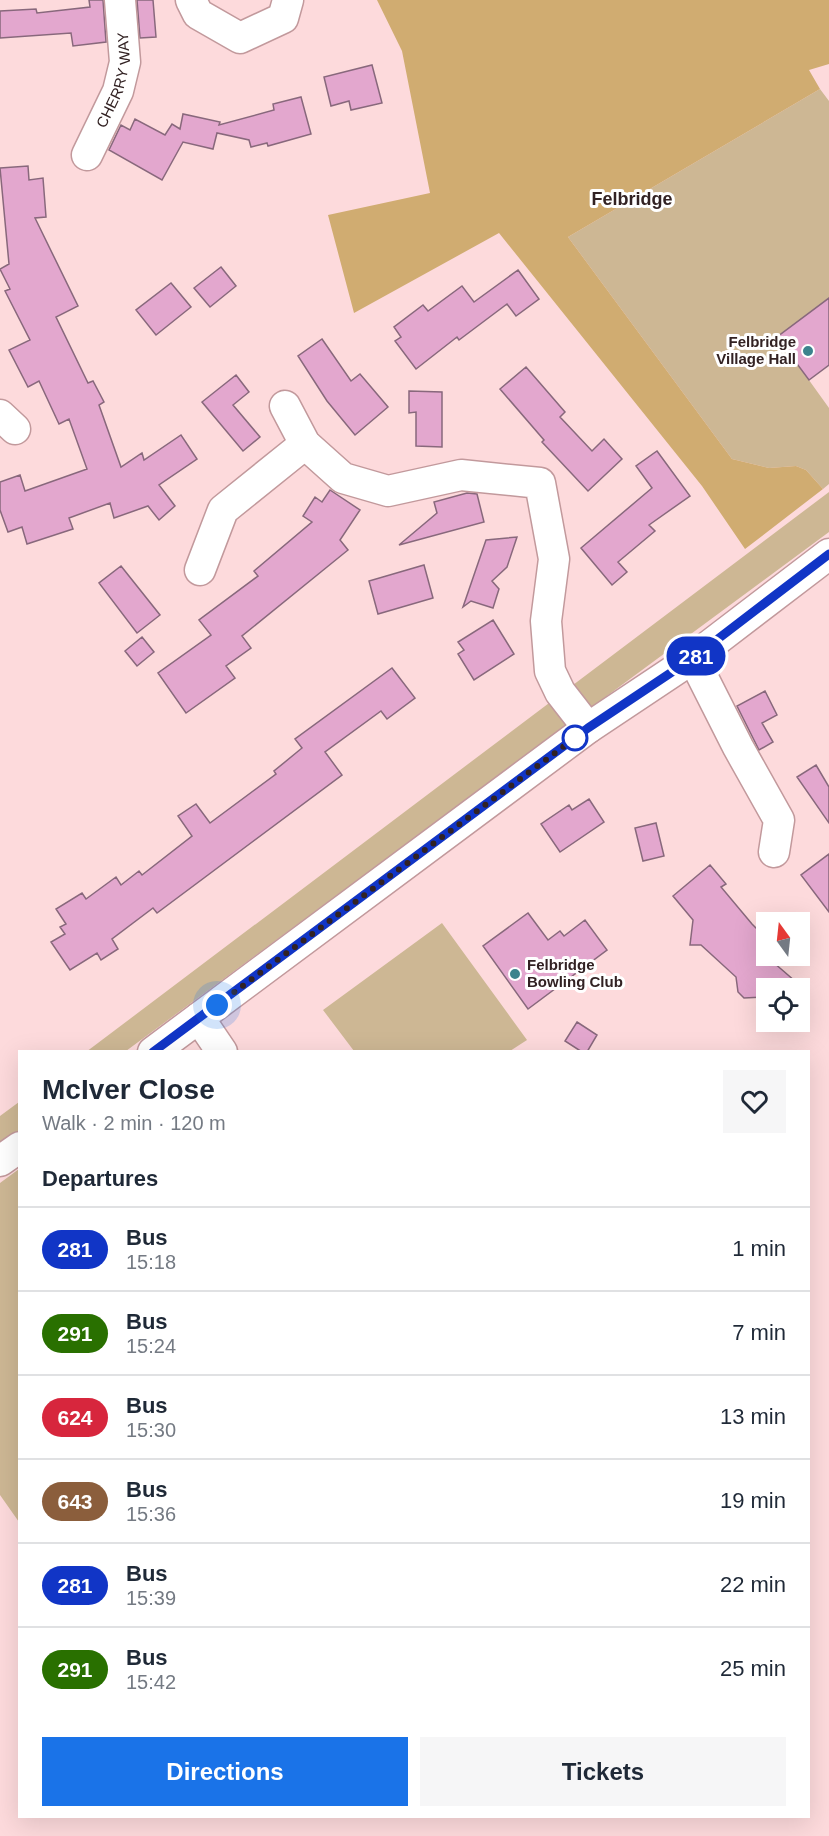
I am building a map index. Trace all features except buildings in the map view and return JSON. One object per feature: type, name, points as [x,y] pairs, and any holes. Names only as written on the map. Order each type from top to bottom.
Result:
[{"type":"street","name":"CHERRY WAY","points":[[87,155],[118,91],[125,62],[120,0]]},
{"type":"street","points":[[191,0],[198,14],[240,38],[283,18],[288,0]]},
{"type":"street","points":[[285,406],[305,444],[343,478],[388,491],[461,475],[540,483],[554,559],[546,621],[550,671],[560,692],[588,728]]},
{"type":"street","points":[[200,570],[223,510],[305,444]]},
{"type":"street","points":[[156,1050],[588,728],[693,658],[829,554]]},
{"type":"street","points":[[693,658],[778,820],[774,852]]},
{"type":"street","points":[[199,1018],[221,1050]]},
{"type":"street","points":[[0,1161],[18,1148]]},
{"type":"shaded area","points":[[377,0],[829,0],[829,64],[809,70],[820,89],[568,237],[732,459],[769,468],[796,466],[806,470],[823,489],[745,549],[702,486],[499,233],[354,313],[328,215],[430,193],[402,51]]},
{"type":"shaded area","points":[[820,89],[829,101],[829,298],[778,337],[829,408],[829,484],[823,489],[806,470],[796,466],[769,468],[732,459],[568,237]]},
{"type":"shaded area","points":[[829,492],[829,532],[127,1050],[89,1050]]},
{"type":"shaded area","points":[[442,923],[527,1040],[512,1050],[353,1050],[323,1010]]},
{"type":"shaded area","points":[[18,1103],[18,1131],[0,1144],[0,1116]]},
{"type":"shaded area","points":[[18,1170],[18,1521],[0,1495],[0,1183]]},
{"type":"bus line","name":"281","points":[[156,1050],[588,728],[693,658],[829,554]]},
{"type":"place","name":"Felbridge Village Hall","points":[[808,351]]},
{"type":"place","name":"Felbridge Bowling Club","points":[[515,974]]},
{"type":"district","name":"Felbridge","points":[[632,199]]},
{"type":"route","points":[[217,1005],[575,738]]}]
